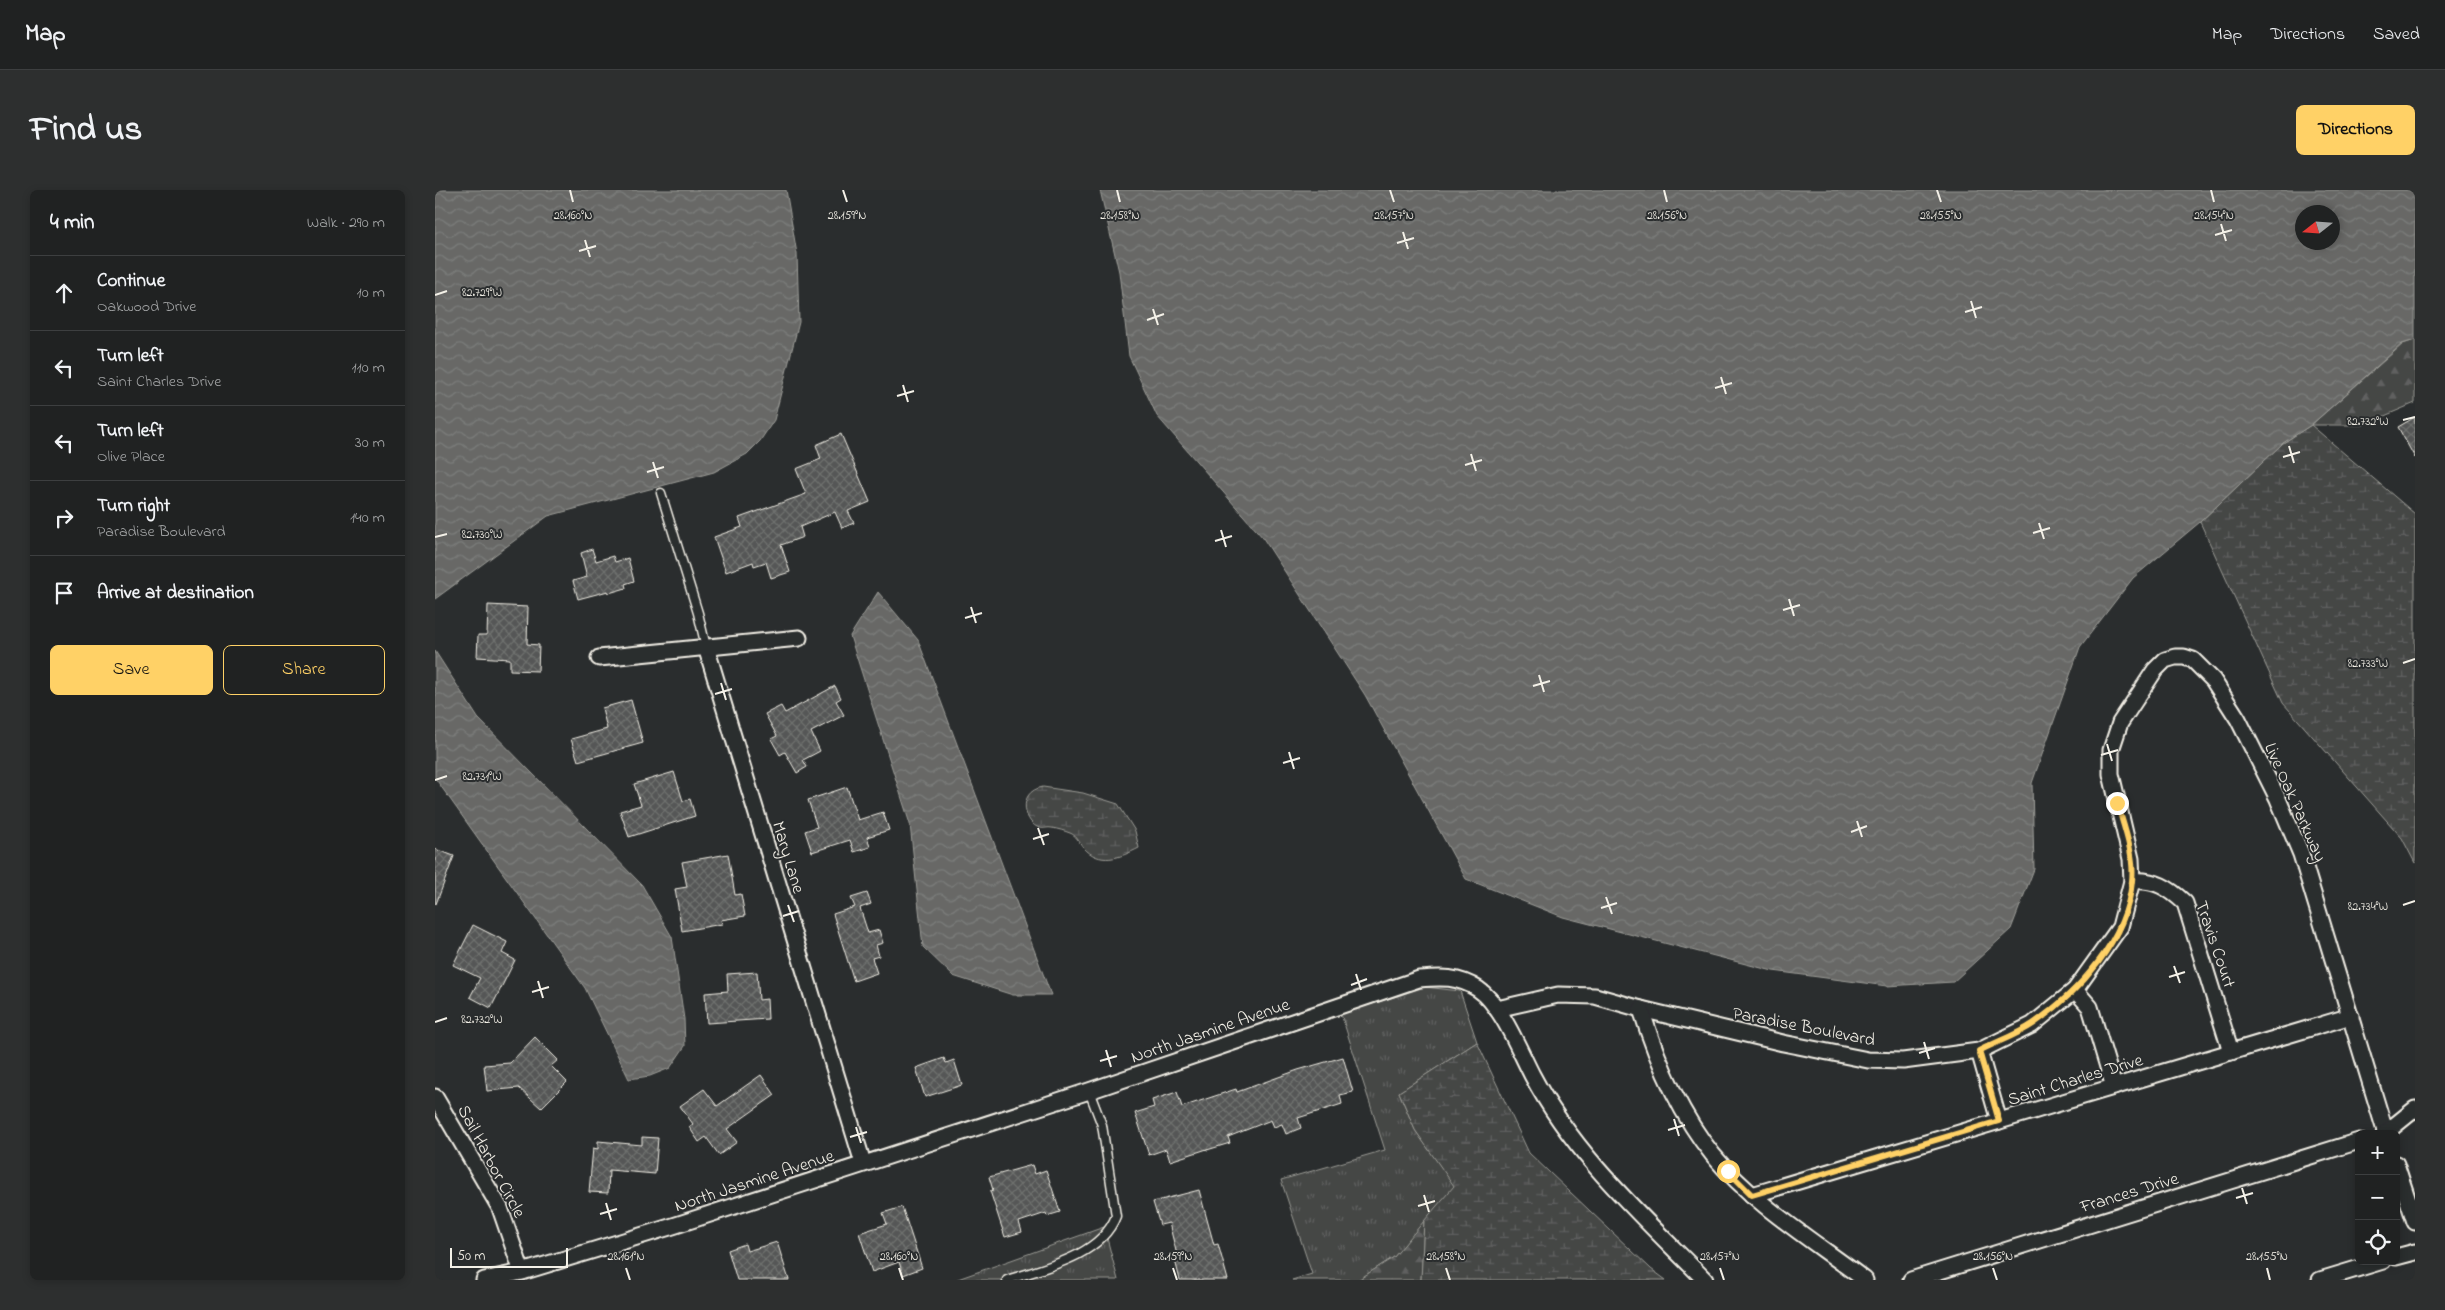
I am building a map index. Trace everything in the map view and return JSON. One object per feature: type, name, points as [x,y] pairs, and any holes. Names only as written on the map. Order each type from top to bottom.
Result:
[{"type":"street","points":[[599,658],[799,638]]},
{"type":"street","name":"Mary Lane","points":[[706,647],[863,1163]]},
{"type":"street","name":"Paradise Boulevard","points":[[1497,1009],[1544,997],[1573,994],[1617,1001],[1641,1009],[1868,1060],[1903,1061],[1979,1051],[2032,1025],[2075,990],[2120,927],[2132,881],[2131,859],[2111,774],[2111,750],[2120,723],[2155,670],[2165,660],[2175,657]]},
{"type":"street","name":"Live Oak Parkway","points":[[2175,657],[2193,660],[2213,680],[2238,719],[2278,799],[2301,854],[2384,1130]]},
{"type":"street","name":"Travis Court","points":[[2132,881],[2145,880],[2156,883],[2171,891],[2185,903],[2231,1052]]},
{"type":"street","name":"North Jasmine Avenue","points":[[484,1280],[522,1272],[673,1226],[1089,1091],[1419,980],[1447,976],[1478,989],[1497,1009],[1547,1105],[1587,1159],[1705,1280]]},
{"type":"street","points":[[2075,990],[2090,1007],[2114,1087]]},
{"type":"street","points":[[1641,1009],[1656,1056],[1693,1127],[1713,1154],[1752,1195],[1865,1280]]},
{"type":"street","name":"Saint Charles Drive","points":[[1752,1195],[2351,1016]]},
{"type":"street","points":[[1979,1051],[1999,1121]]},
{"type":"street","name":"Sail Harbor Circle","points":[[435,1097],[495,1200],[522,1272]]},
{"type":"street","points":[[2390,1130],[2415,1108]]},
{"type":"street","name":"Frances Drive","points":[[1911,1280],[2355,1142]]},
{"type":"street","points":[[2400,1175],[2415,1222]]},
{"type":"street","points":[[2400,1256],[2415,1252]]},
{"type":"street","points":[[2320,1280],[2370,1265]]},
{"type":"lane","points":[[661,493],[698,613],[706,647]]},
{"type":"lane","points":[[1007,1280],[1057,1263],[1083,1251],[1112,1228],[1116,1216],[1102,1125],[1089,1091]]},
{"type":"green space","points":[[2415,340],[2415,403],[2363,425],[2311,425],[2403,344]]},
{"type":"green space","points":[[2311,425],[2415,514],[2415,863],[2402,838],[2283,703],[2200,522],[2283,443]]},
{"type":"green space","points":[[1043,787],[1083,793],[1118,804],[1135,831],[1139,848],[1117,857],[1096,857],[1089,853],[1072,834],[1057,829],[1035,826],[1027,815],[1026,801],[1034,790]]},
{"type":"green space","points":[[1425,987],[1460,991],[1477,1042],[1399,1092],[1415,1130],[1455,1186],[1394,1257],[1358,1280],[1292,1280],[1312,1274],[1281,1180],[1385,1150],[1341,1014]]},
{"type":"green space","points":[[1477,1042],[1529,1153],[1651,1269],[1666,1280],[1421,1280],[1424,1221],[1454,1186],[1415,1130],[1399,1092]]},
{"type":"green space","points":[[1424,1221],[1421,1280],[1358,1280],[1394,1257]]},
{"type":"green space","points":[[1104,1227],[1118,1280],[955,1280]]},
{"type":"water","points":[[435,190],[786,190],[797,254],[799,322],[774,420],[760,441],[747,454],[714,472],[548,516],[435,599]]},
{"type":"water","points":[[1100,190],[2415,190],[2415,340],[2402,344],[2311,425],[2283,443],[2200,522],[2133,578],[2080,647],[2032,783],[2034,869],[2011,929],[1953,982],[1887,986],[1773,971],[1563,917],[1466,879],[1365,695],[1263,538],[1157,416],[1129,356],[1119,272]]},
{"type":"water","points":[[878,592],[918,640],[1051,995],[1013,995],[953,976],[923,947],[910,824],[850,636]]},
{"type":"water","points":[[435,651],[478,718],[642,885],[672,937],[684,1019],[685,1046],[670,1068],[650,1076],[629,1079],[585,988],[435,778]]},
{"type":"building","points":[[2415,417],[2415,458],[2398,427]]},
{"type":"building","points":[[841,434],[870,502],[848,511],[854,523],[842,528],[835,512],[800,527],[803,537],[781,545],[790,572],[771,578],[766,562],[754,566],[753,562],[726,572],[714,537],[742,527],[739,518],[806,494],[796,469],[821,459],[816,445]]},
{"type":"building","points":[[592,549],[596,561],[613,556],[615,562],[628,558],[634,581],[625,584],[626,588],[578,599],[573,581],[587,577],[581,553]]},
{"type":"building","points":[[488,605],[528,607],[527,644],[539,645],[538,671],[510,670],[510,659],[477,657],[478,635],[487,635]]},
{"type":"building","points":[[835,686],[841,698],[836,701],[844,715],[811,732],[820,751],[803,760],[807,767],[797,773],[785,752],[780,755],[771,739],[777,736],[765,714],[781,706],[785,713]]},
{"type":"building","points":[[631,700],[643,743],[578,761],[571,739],[607,729],[602,708]]},
{"type":"building","points":[[674,772],[683,801],[690,799],[695,816],[629,837],[620,811],[641,805],[634,784]]},
{"type":"building","points":[[847,787],[858,820],[883,812],[889,830],[867,837],[870,847],[854,852],[850,840],[812,852],[805,831],[817,827],[808,800]]},
{"type":"building","points":[[435,849],[454,856],[436,904],[435,903]]},
{"type":"building","points":[[728,854],[735,895],[741,894],[745,916],[721,920],[722,924],[682,931],[675,889],[687,887],[682,862]]},
{"type":"building","points":[[867,893],[871,904],[860,908],[868,933],[879,930],[883,943],[876,945],[879,956],[872,958],[877,973],[854,981],[833,914],[855,907],[851,898]]},
{"type":"building","points":[[473,925],[507,942],[502,953],[515,960],[491,1008],[470,997],[480,978],[453,965]]},
{"type":"building","points":[[757,972],[759,1000],[767,999],[768,1019],[707,1023],[705,993],[728,991],[727,974]]},
{"type":"building","points":[[535,1037],[558,1060],[551,1066],[567,1082],[541,1108],[519,1088],[487,1091],[484,1065],[510,1063]]},
{"type":"building","points":[[1343,1057],[1353,1092],[1340,1095],[1342,1104],[1298,1118],[1301,1128],[1286,1134],[1282,1124],[1274,1127],[1271,1120],[1228,1137],[1230,1143],[1170,1161],[1166,1149],[1149,1155],[1135,1113],[1154,1107],[1152,1100],[1177,1092],[1182,1107],[1236,1089],[1237,1092],[1298,1070]]},
{"type":"building","points":[[944,1058],[946,1063],[954,1060],[962,1085],[925,1097],[916,1068]]},
{"type":"building","points":[[761,1075],[775,1095],[727,1129],[737,1142],[719,1155],[706,1137],[699,1142],[689,1127],[693,1124],[680,1106],[704,1089],[717,1106]]},
{"type":"building","points":[[642,1137],[658,1138],[655,1174],[609,1170],[608,1193],[589,1192],[593,1148],[598,1149],[598,1141],[642,1145]]},
{"type":"building","points":[[1032,1165],[1035,1174],[1046,1170],[1060,1212],[1047,1216],[1046,1213],[1019,1222],[1022,1232],[1005,1237],[990,1191],[993,1190],[989,1177]]},
{"type":"building","points":[[1199,1190],[1214,1245],[1218,1244],[1228,1280],[1180,1280],[1174,1256],[1177,1255],[1169,1223],[1160,1225],[1153,1202]]},
{"type":"building","points":[[902,1207],[922,1268],[903,1275],[899,1262],[872,1272],[859,1233],[887,1224],[883,1213]]},
{"type":"building","points":[[777,1242],[789,1280],[737,1280],[728,1250],[745,1244],[747,1251]]},
{"type":"route","points":[[1728,1171],[1752,1195],[1999,1121],[1979,1051],[2032,1025],[2075,990],[2120,927],[2132,881],[2127,837],[2117,803]]}]
